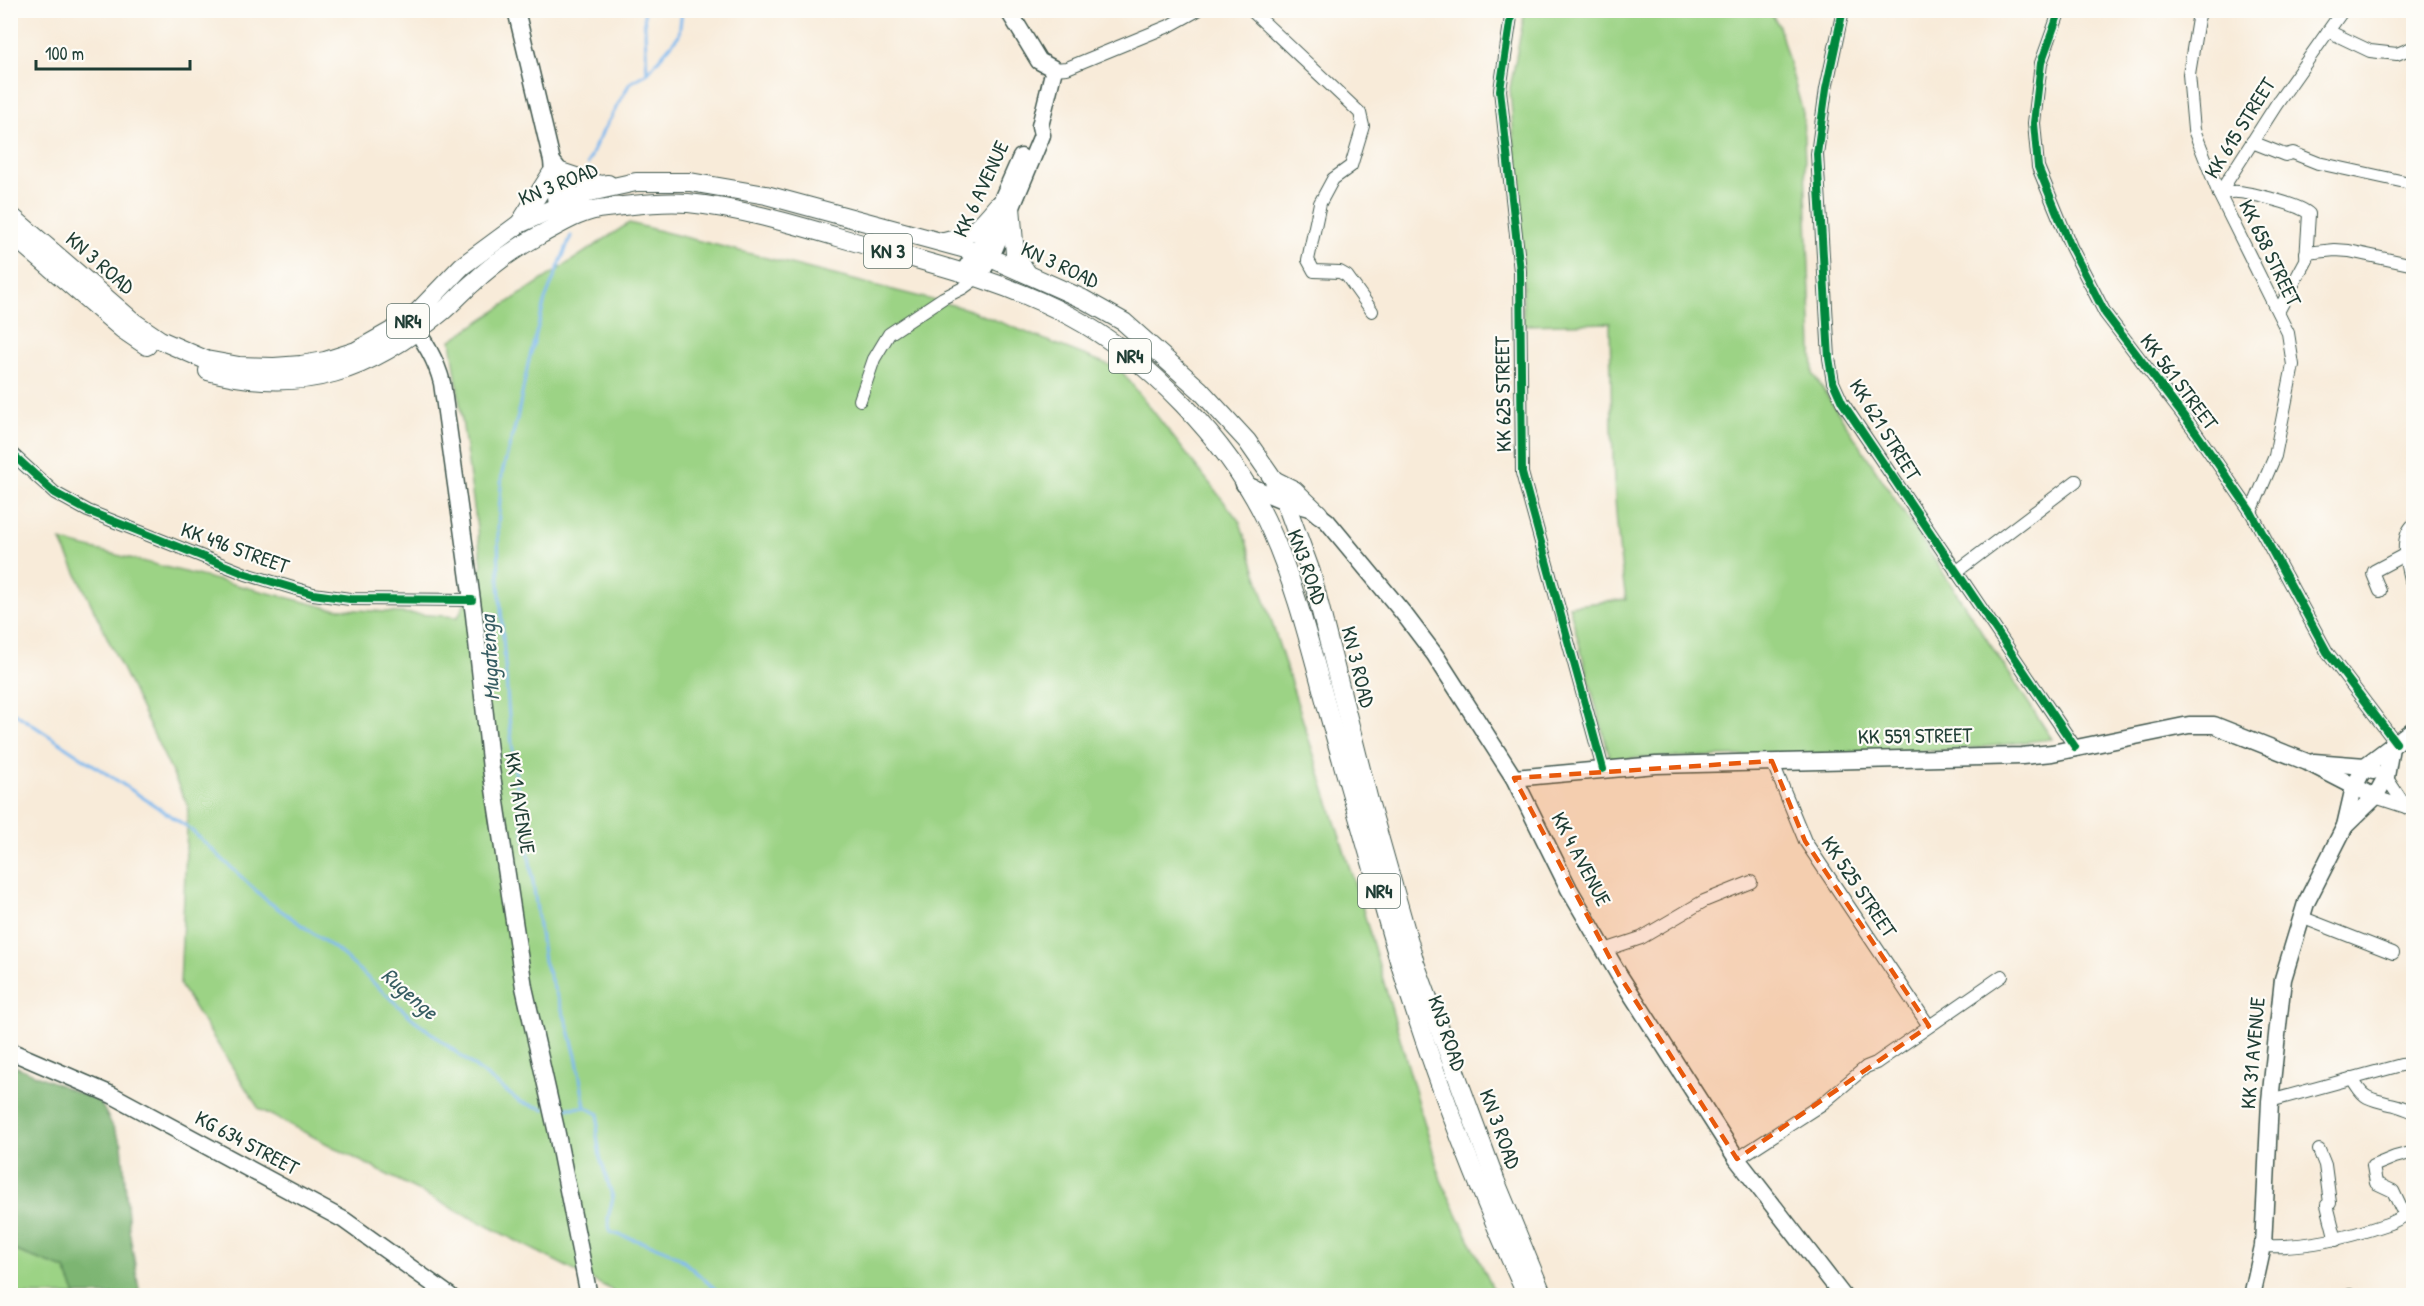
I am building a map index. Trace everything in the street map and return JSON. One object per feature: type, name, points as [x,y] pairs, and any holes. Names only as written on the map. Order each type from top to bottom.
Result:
[{"type":"highway","points":[[519,224],[555,169],[600,185],[622,183]]},
{"type":"highway","name":"KN 3 ROAD","points":[[10,232],[122,329],[148,347],[197,368],[239,379],[269,382],[322,377],[353,368],[388,352],[413,326],[462,266],[519,224],[572,205],[622,183],[690,182],[766,195],[984,255],[1027,273],[1124,322],[1200,390],[1247,441],[1274,480],[1285,501],[1311,572],[1370,801],[1415,963],[1496,1182],[1543,1296]]},
{"type":"highway","name":"KN 3 ROAD","points":[[572,205],[688,203],[749,214],[812,231]]},
{"type":"highway","name":"KN 3 ROAD","points":[[10,215],[135,323],[160,340],[206,360],[239,366],[274,367],[325,361],[356,351],[413,326],[450,305],[503,257],[558,225],[572,205]]},
{"type":"highway","points":[[939,243],[963,238],[1004,206],[1016,254],[1027,273]]},
{"type":"highway","name":"KN3 ROAD","points":[[812,231],[970,275],[1015,290],[1058,310],[1110,340],[1137,361],[1213,438],[1244,484],[1265,519],[1290,580],[1396,952],[1480,1193],[1527,1296]]},
{"type":"highway","points":[[1274,480],[1294,490],[1315,511],[1300,517],[1295,527]]},
{"type":"main road","points":[[516,10],[555,169],[572,205],[558,225]]},
{"type":"main road","points":[[1008,10],[1036,56],[1054,69]]},
{"type":"main road","name":"KK 6 AVENUE","points":[[970,275],[984,255],[1004,206],[1042,135],[1040,126],[1054,69]]},
{"type":"main road","name":"KK 1 AVENUE","points":[[413,326],[438,366],[442,383],[472,600],[492,769],[524,987],[561,1151],[589,1296]]},
{"type":"main road","points":[[1244,484],[1315,511]]},
{"type":"main road","name":"KK 4 AVENUE","points":[[1315,511],[1404,614],[1435,655],[1514,778],[1569,889],[1619,975],[1737,1159],[1843,1296]]},
{"type":"main road","name":"KK 559 STREET","points":[[1514,778],[1656,765],[2022,756],[2189,724],[2214,725],[2307,762],[2375,797]]},
{"type":"main road","name":"KK 31 AVENUE","points":[[2252,1296],[2263,1246],[2270,1101],[2283,979],[2301,917],[2345,826],[2354,787],[2365,766],[2414,729]]},
{"type":"main road","name":"KK 31 AVENUE","points":[[2345,826],[2375,797],[2386,777],[2394,745]]},
{"type":"main road","name":"KK 559 STREET","points":[[2307,762],[2365,766],[2386,777]]},
{"type":"main road","name":"KG 634 STREET","points":[[10,1051],[112,1095],[345,1220],[450,1296]]},
{"type":"street","points":[[1054,69],[1067,68],[1169,26],[1198,10]]},
{"type":"street","points":[[1251,10],[1360,113],[1363,126],[1351,166],[1333,179],[1320,203],[1308,260],[1314,271],[1340,272],[1347,276],[1372,310]]},
{"type":"street","name":"KK 625 STREET","points":[[1512,10],[1500,90],[1520,271],[1522,472],[1603,769]]},
{"type":"street","name":"KK 621 STREET","points":[[1843,10],[1826,89],[1817,154],[1829,358],[1833,382],[1842,402],[2075,747]]},
{"type":"street","name":"KK 561 STREET","points":[[2060,10],[2041,63],[2034,123],[2038,167],[2071,248],[2105,313],[2195,431],[2251,512],[2327,652],[2394,745]]},
{"type":"street","name":"KK 658 STREET","points":[[2201,10],[2189,74],[2194,130],[2219,194],[2288,333],[2293,365],[2275,456],[2251,512]]},
{"type":"street","name":"KK 615 STREET","points":[[2219,194],[2343,10]]},
{"type":"street","points":[[2328,31],[2370,51],[2397,54],[2414,47]]},
{"type":"street","points":[[2252,142],[2285,155],[2293,153],[2318,164],[2414,184]]},
{"type":"street","name":"KK 615 STREET","points":[[2219,194],[2237,192],[2307,211],[2309,214],[2306,253],[2297,280],[2278,312]]},
{"type":"street","points":[[2306,253],[2349,251],[2414,265]]},
{"type":"street","points":[[860,400],[874,359],[889,334],[943,298],[970,275]]},
{"type":"street","name":"KK 496 STREET","points":[[10,452],[51,490],[88,511],[246,574],[313,594],[350,599],[472,600]]},
{"type":"street","points":[[1956,572],[2076,482]]},
{"type":"street","points":[[2410,579],[2404,555],[2407,531],[2414,524]]},
{"type":"street","points":[[2380,591],[2373,574],[2374,571],[2404,555]]},
{"type":"street","name":"KK 525 STREET","points":[[1772,761],[1805,841],[1929,1026]]},
{"type":"street","points":[[2386,777],[2410,810]]},
{"type":"street","points":[[2375,797],[2410,810]]},
{"type":"street","points":[[1605,950],[1641,938],[1704,901],[1751,882]]},
{"type":"street","points":[[2301,917],[2393,953]]},
{"type":"street","points":[[1737,1159],[1822,1104],[1866,1067],[1876,1063],[2002,976]]},
{"type":"street","points":[[2270,1101],[2401,1065],[2414,1064]]},
{"type":"street","points":[[2352,1078],[2359,1092],[2371,1100],[2393,1104],[2414,1112]]},
{"type":"street","points":[[2319,1150],[2326,1168],[2330,1203],[2327,1206],[2336,1240]]},
{"type":"street","points":[[2411,1214],[2401,1208],[2393,1191],[2376,1183],[2373,1166],[2395,1156],[2414,1152]]},
{"type":"street","points":[[2263,1246],[2303,1245],[2336,1240],[2391,1223],[2411,1214]]},
{"type":"highlighted area","points":[[1772,761],[1805,841],[1929,1026],[1737,1159],[1619,975],[1514,778]]},
{"type":"green space","points":[[1525,11],[1769,11],[1779,26],[1803,113],[1813,374],[2052,739],[1958,750],[1610,759],[1569,606],[1626,599],[1615,496],[1610,323],[1523,325],[1523,263],[1510,88]]},
{"type":"green space","points":[[629,223],[964,308],[1120,369],[1240,522],[1363,910],[1441,1180],[1496,1295],[613,1295],[612,1290],[259,1109],[180,985],[188,806],[61,541],[329,608],[458,617],[482,565],[451,340]]},
{"type":"green space","points":[[10,1064],[100,1102],[122,1144],[129,1229],[140,1295],[76,1295],[65,1269],[11,1249]]},
{"type":"green space","points":[[10,1249],[65,1269],[76,1295],[11,1295]]},
{"type":"waterway","points":[[588,164],[596,144],[630,83],[647,73],[644,10]]},
{"type":"waterway","points":[[648,72],[679,35],[682,10]]},
{"type":"waterway","name":"Mugatenga","points":[[571,236],[545,300],[528,364],[517,419],[502,473],[498,526],[499,583],[509,718],[518,796],[544,961],[568,1026],[577,1060],[585,1107]]},
{"type":"waterway","name":"Rugenge","points":[[10,710],[189,828],[266,900],[337,950],[412,1018],[520,1102],[545,1109]]},
{"type":"waterway","name":"Rugenge","points":[[557,1109],[585,1107],[599,1114],[597,1135],[600,1157],[613,1198],[608,1218],[610,1232],[664,1249],[681,1259],[723,1296]]},
{"type":"cycle path","points":[[1512,10],[1500,90],[1520,271],[1522,473],[1603,769]]},
{"type":"cycle path","points":[[1843,10],[1826,89],[1817,154],[1829,358],[1833,382],[1842,402],[2075,747]]},
{"type":"cycle path","points":[[2060,10],[2041,63],[2034,123],[2038,167],[2071,247],[2105,313],[2195,431],[2251,512],[2327,652],[2396,743]]},
{"type":"cycle path","points":[[10,452],[55,493],[88,511],[246,574],[313,594],[350,599],[472,600]]}]
